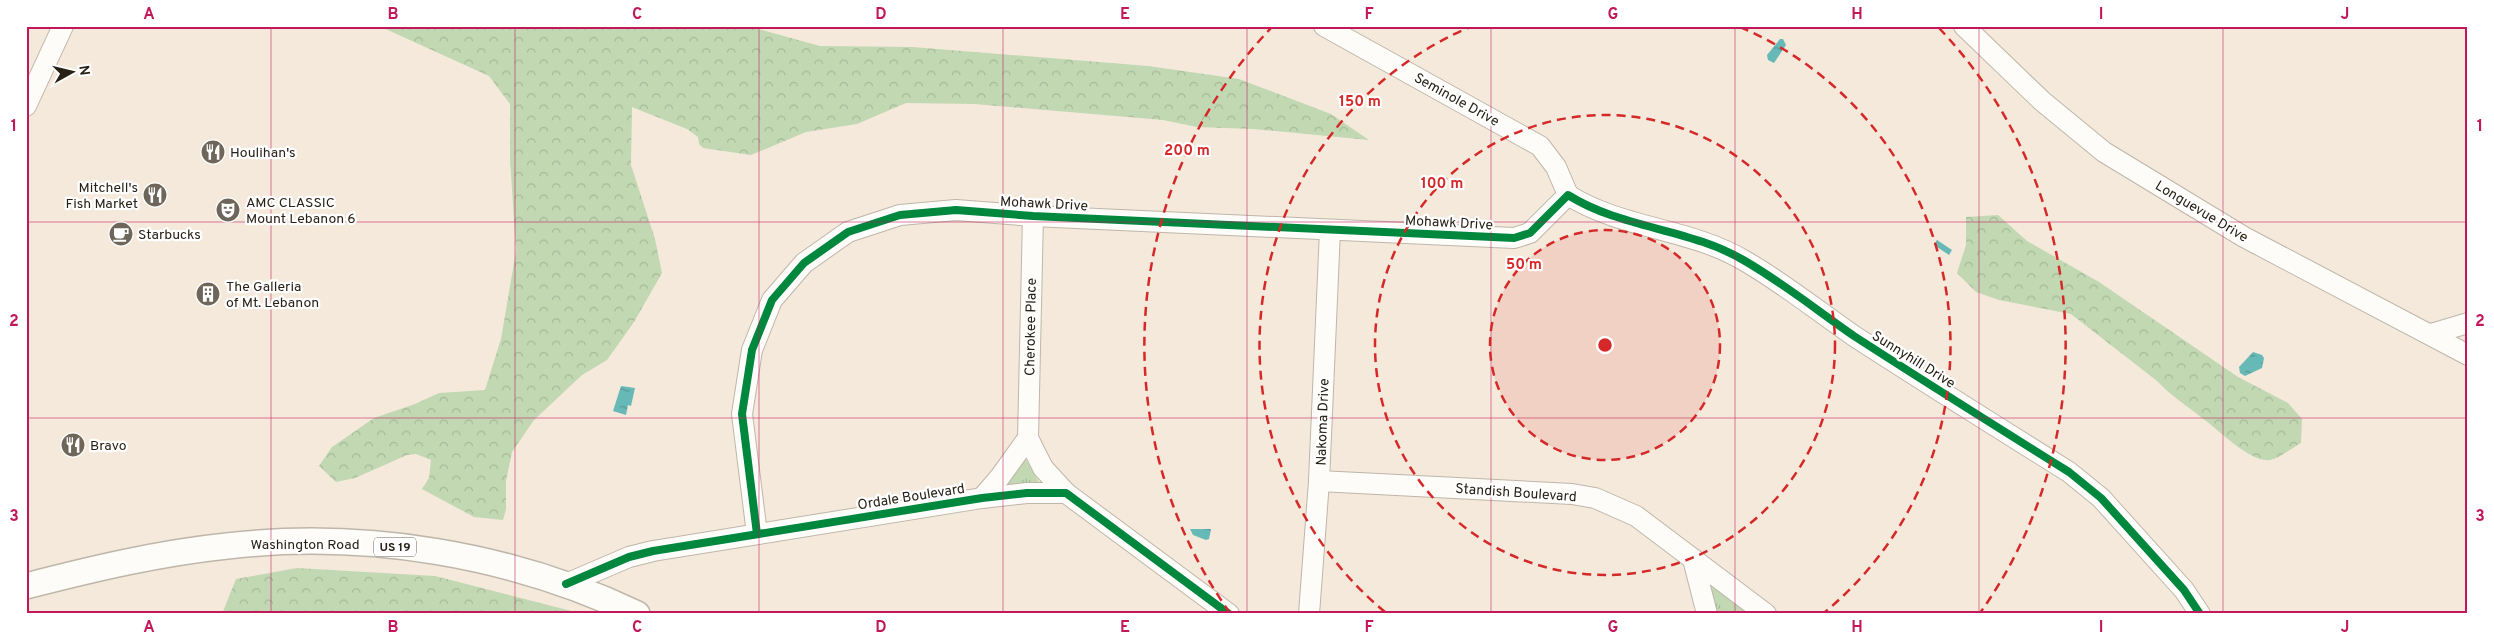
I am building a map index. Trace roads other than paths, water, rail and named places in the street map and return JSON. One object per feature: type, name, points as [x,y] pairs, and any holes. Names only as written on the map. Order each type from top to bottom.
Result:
[{"type":"main road","name":"Washington Road","points":[[26,586],[78,573],[227,546],[306,541],[346,542],[437,552],[484,560],[566,584],[636,614]]},
{"type":"street","points":[[26,106],[63,26]]},
{"type":"street","name":"Seminole Drive","points":[[1324,26],[1540,146],[1556,167],[1568,195]]},
{"type":"street","name":"Longuevue Drive","points":[[1964,26],[2042,101],[2104,152],[2244,236],[2468,355]]},
{"type":"street","name":"Mohawk Drive","points":[[757,534],[742,414],[752,350],[772,300],[804,263],[848,232],[900,215],[956,210],[1033,216],[1514,238],[1530,233],[1542,224],[1568,195]]},
{"type":"street","name":"Sunnyhill Drive","points":[[1568,195],[1588,208],[1723,249],[1746,261],[1854,336],[2068,472],[2101,498],[2184,590],[2200,614]]},
{"type":"street","name":"Cherokee Place","points":[[1033,216],[1028,438],[1043,468],[1066,493]]},
{"type":"street","name":"Nakoma Drive","points":[[1308,614],[1319,481],[1330,230]]},
{"type":"street","points":[[2431,334],[2468,323]]},
{"type":"street","points":[[982,498],[1000,477],[1028,438]]},
{"type":"street","name":"Standish Boulevard","points":[[1319,481],[1572,494],[1595,498],[1636,516],[1766,614]]},
{"type":"street","name":"Ordale Boulevard","points":[[566,584],[641,553],[982,498],[1027,493],[1066,493]]},
{"type":"street","points":[[1066,493],[1229,614]]},
{"type":"street","points":[[1693,559],[1707,614]]},
{"type":"water","points":[[1780,39],[1783,39],[1786,45],[1774,63],[1768,60],[1767,55]]},
{"type":"water","points":[[1937,240],[1952,250],[1949,255],[1934,245]]},
{"type":"water","points":[[2253,352],[2262,355],[2264,358],[2262,368],[2245,376],[2240,373],[2239,367]]},
{"type":"water","points":[[621,386],[635,388],[631,406],[628,405],[626,415],[613,411]]},
{"type":"water","points":[[1190,529],[1211,529],[1209,539],[1206,540],[1193,535]]},
{"type":"place","name":"Houlihan's","points":[[213,152]]},
{"type":"place","name":"Mitchell's Fish Market","points":[[155,195]]},
{"type":"place","name":"AMC CLASSIC Mount Lebanon 6","points":[[228,210]]},
{"type":"place","name":"Starbucks","points":[[121,234]]},
{"type":"place","name":"The Galleria of Mt. Lebanon","points":[[208,294]]},
{"type":"place","name":"Bravo","points":[[73,445]]}]
